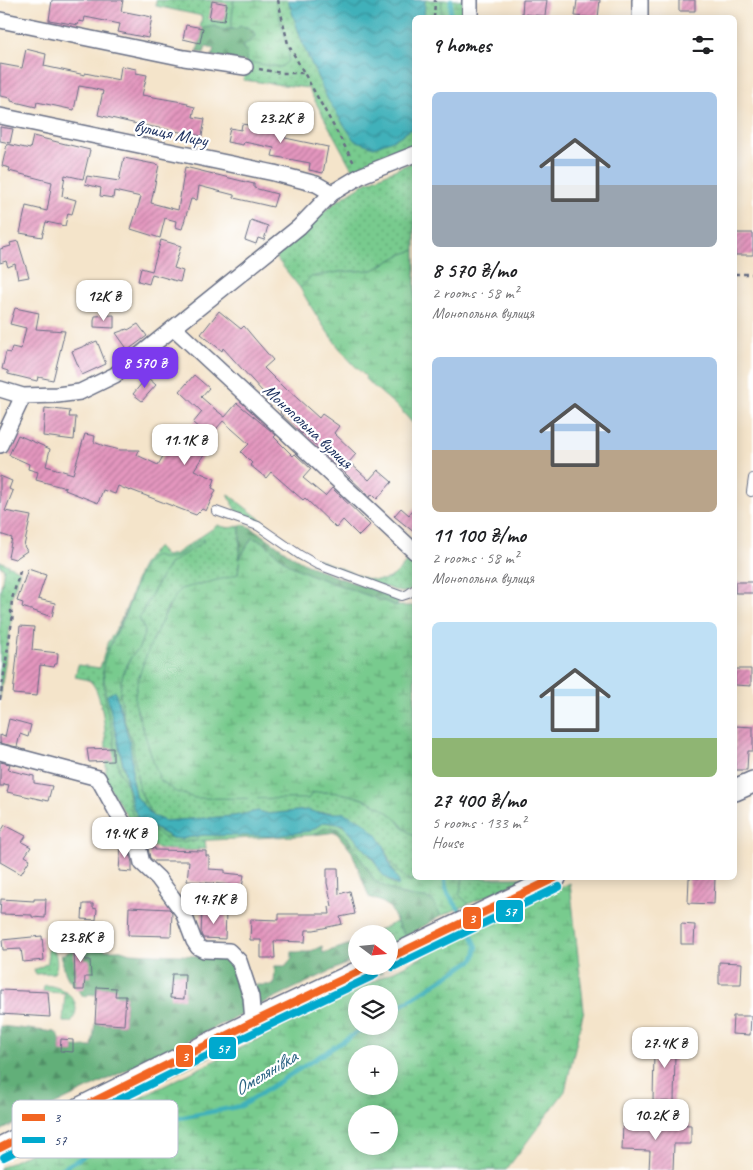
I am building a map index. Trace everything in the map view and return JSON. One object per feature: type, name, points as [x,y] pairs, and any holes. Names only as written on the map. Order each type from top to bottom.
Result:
[{"type":"street","points":[[470,0],[470,15]]},
{"type":"street","points":[[640,0],[640,15]]},
{"type":"street","points":[[0,20],[184,58],[245,67]]},
{"type":"street","name":"вулиця Миру","points":[[0,116],[274,173],[316,184],[332,193]]},
{"type":"street","points":[[0,389],[23,396],[57,395],[80,392],[115,375],[299,227],[332,193],[362,175],[412,155]]},
{"type":"street","name":"Монопольна вулиця","points":[[174,328],[412,549]]},
{"type":"street","points":[[0,445],[23,396]]},
{"type":"street","points":[[0,752],[98,778],[138,846],[142,863],[158,878],[183,912],[198,947],[204,950],[229,951],[239,961],[251,997],[253,1022]]},
{"type":"street","points":[[737,789],[753,782]]},
{"type":"street","points":[[398,954],[551,880]]},
{"type":"street","points":[[96,1100],[352,975]]},
{"type":"street","points":[[0,1148],[12,1142]]},
{"type":"lane","points":[[751,492],[753,478]]},
{"type":"lane","points":[[216,511],[258,526],[300,555],[327,568],[402,596],[412,591]]},
{"type":"path","points":[[278,0],[288,44],[362,175]]},
{"type":"path","points":[[434,15],[435,0]]},
{"type":"path","points":[[245,67],[281,73],[304,73]]},
{"type":"path","points":[[737,274],[753,274]]},
{"type":"path","points":[[0,700],[13,614],[11,612],[12,599],[21,568]]},
{"type":"green space","points":[[156,0],[234,0],[231,29],[220,30],[215,26],[206,29],[200,28],[202,16],[156,6]]},
{"type":"green space","points":[[234,0],[275,0],[289,53],[288,61],[281,67],[246,62],[248,53],[242,48],[244,44],[250,42],[255,36],[253,31],[247,27],[240,26],[236,29],[231,29]]},
{"type":"green space","points":[[275,0],[288,0],[303,45],[328,100],[395,139],[412,129],[412,147],[353,171],[308,88],[243,80],[246,62],[281,67],[289,53]]},
{"type":"green space","points":[[425,0],[442,0],[441,15],[424,15]]},
{"type":"green space","points":[[442,0],[463,0],[463,15],[441,15]]},
{"type":"green space","points":[[215,26],[227,30],[240,26],[253,31],[255,36],[250,42],[246,62],[212,56],[214,49],[206,47],[204,53],[197,52],[203,28]]},
{"type":"green space","points":[[412,162],[412,251],[400,255],[373,270],[339,272],[311,277],[300,288],[273,254],[337,201],[367,182]]},
{"type":"green space","points":[[412,251],[412,423],[400,409],[365,379],[366,377],[330,335],[300,288],[311,277],[339,272],[373,270],[400,255]]},
{"type":"green space","points":[[228,494],[305,554],[365,578],[381,580],[392,577],[411,556],[412,588],[408,592],[400,592],[359,578],[302,554],[258,524],[236,512]]},
{"type":"green space","points":[[244,524],[295,558],[315,568],[339,578],[401,598],[397,606],[316,577],[289,565],[263,542],[252,538],[240,558],[240,525]]},
{"type":"green space","points":[[218,525],[229,528],[240,525],[238,574],[168,606],[148,653],[135,693],[137,713],[146,734],[312,793],[333,792],[354,796],[384,809],[412,834],[412,880],[414,881],[406,880],[390,862],[384,846],[330,812],[318,813],[307,810],[269,814],[258,811],[234,816],[165,821],[152,816],[139,789],[132,742],[124,720],[120,695],[121,681],[131,657],[139,648],[145,631],[139,618],[161,577],[169,564],[204,541],[172,558],[163,560],[130,602],[107,652],[103,672],[106,705],[120,773],[126,782],[132,814],[145,825],[190,841],[205,840],[206,849],[198,849],[198,851],[169,850],[148,845],[142,841],[105,780],[105,728],[100,700],[90,681],[75,677],[78,665],[100,668],[108,641],[126,609],[137,576],[150,554],[158,547],[165,556],[175,554]]},
{"type":"green space","points":[[252,538],[263,542],[289,565],[316,577],[397,606],[412,606],[412,834],[384,809],[354,796],[322,792],[312,793],[308,799],[195,798],[176,792],[160,780],[135,703],[139,677],[144,661],[158,628],[180,589],[238,574],[240,558]]},
{"type":"green space","points":[[204,540],[169,564],[161,577],[139,618],[145,631],[139,648],[131,657],[121,681],[120,695],[124,720],[132,742],[139,789],[152,816],[135,795],[129,740],[116,695],[107,695],[128,788],[149,826],[172,838],[181,839],[202,835],[310,831],[324,822],[342,825],[364,849],[385,877],[397,886],[398,882],[390,862],[406,880],[463,880],[459,895],[469,904],[441,916],[433,901],[400,894],[376,882],[347,837],[337,828],[325,828],[313,835],[170,842],[132,814],[126,782],[120,773],[106,705],[103,666],[107,652],[124,618],[144,566],[155,556],[162,558],[174,557],[197,542]]},
{"type":"green space","points":[[0,561],[20,571],[11,599],[12,614],[0,698],[0,593],[4,568],[0,566]]},
{"type":"green space","points":[[325,828],[337,828],[347,837],[376,882],[400,894],[433,901],[441,916],[407,936],[400,928],[388,906],[369,897],[352,852],[336,832],[313,835]]},
{"type":"green space","points":[[463,880],[523,880],[469,904],[459,896]]},
{"type":"green space","points":[[570,883],[584,1010],[565,1091],[506,1170],[0,1170],[0,1168],[20,1158],[178,1158],[178,1100],[136,1100],[348,994],[348,1035],[398,1035],[398,985],[366,985],[386,975],[398,975],[398,969]]},
{"type":"green space","points":[[398,925],[402,932],[407,936],[398,940]]},
{"type":"green space","points":[[47,935],[55,953],[56,968],[54,973],[36,974],[34,970],[48,963]]},
{"type":"green space","points":[[348,945],[348,963],[257,1006],[253,985],[274,985],[275,966],[285,966],[292,958],[292,952],[309,952],[322,946],[323,953]]},
{"type":"green space","points":[[103,948],[105,950],[121,950],[130,953],[201,956],[229,955],[249,1011],[64,1100],[12,1100],[12,1125],[0,1131],[0,1026],[55,1032],[60,1038],[60,1052],[73,1052],[73,1047],[92,1047],[95,1024],[124,1025],[126,996],[116,995],[116,988],[97,987],[96,995],[89,994],[86,997],[83,996],[69,980],[64,968],[61,955],[70,951]]},
{"type":"green space","points":[[374,975],[378,975],[357,985],[353,985]]},
{"type":"green space","points":[[46,985],[60,989],[71,996],[76,1008],[71,1022],[63,1022],[65,993],[43,992]]},
{"type":"green space","points":[[348,988],[348,990],[121,1100],[117,1100]]},
{"type":"water","points":[[288,0],[425,0],[424,15],[412,15],[412,129],[395,139],[374,147],[354,140],[328,100],[303,45]]},
{"type":"water","points":[[115,691],[129,740],[135,795],[152,816],[165,821],[234,816],[258,811],[269,814],[307,810],[318,813],[344,813],[364,822],[377,835],[384,846],[390,866],[399,882],[398,886],[382,874],[372,857],[342,824],[324,822],[310,831],[274,836],[202,835],[181,839],[172,838],[138,818],[133,807],[107,695]]},
{"type":"building","points":[[52,0],[123,0],[121,11],[152,17],[148,38],[118,32],[120,24],[85,17],[84,22],[79,21],[78,25],[49,20]]},
{"type":"building","points":[[523,0],[547,0],[545,15],[522,14]]},
{"type":"building","points":[[577,0],[600,0],[598,15],[575,15]]},
{"type":"building","points":[[679,0],[695,0],[695,11],[679,11]]},
{"type":"building","points":[[212,1],[227,4],[224,21],[209,19]]},
{"type":"building","points":[[186,25],[203,28],[200,43],[183,39]]},
{"type":"building","points":[[26,49],[46,54],[44,66],[85,75],[85,73],[119,80],[121,66],[136,69],[136,73],[147,75],[142,95],[188,103],[187,105],[195,107],[193,117],[205,119],[202,136],[98,115],[103,91],[91,88],[79,86],[74,110],[37,102],[36,107],[11,101],[11,98],[0,96],[0,64],[22,68]]},
{"type":"building","points":[[272,122],[285,122],[285,138],[328,147],[323,173],[309,170],[310,163],[272,156],[274,148],[244,142],[243,145],[227,142],[230,128],[241,130],[242,124],[271,129]]},
{"type":"building","points":[[0,127],[13,129],[10,143],[0,141]]},
{"type":"building","points":[[33,136],[90,150],[83,179],[65,175],[62,196],[76,200],[72,214],[68,213],[65,226],[46,222],[42,237],[20,233],[26,206],[47,211],[52,182],[9,171],[10,168],[2,166],[7,144],[30,149]]},
{"type":"building","points":[[124,158],[159,165],[151,203],[178,210],[185,167],[254,184],[254,188],[277,194],[273,207],[234,198],[234,195],[199,186],[197,200],[191,199],[182,229],[175,227],[176,221],[165,218],[160,238],[131,229],[141,197],[114,191],[113,198],[100,196],[101,188],[85,184],[87,176],[119,181]]},
{"type":"building","points":[[251,220],[268,226],[264,240],[258,238],[256,244],[245,240]]},
{"type":"building","points":[[737,233],[753,233],[753,255],[737,255]]},
{"type":"building","points":[[161,240],[181,246],[174,268],[183,271],[180,282],[152,274],[149,284],[138,281],[141,268],[152,271]]},
{"type":"building","points":[[18,241],[29,277],[18,279],[15,264],[8,267],[6,261],[0,263],[0,249],[11,246],[10,243]]},
{"type":"building","points":[[15,308],[39,313],[36,329],[65,331],[53,380],[38,377],[37,381],[8,374],[8,371],[2,369],[6,352],[10,353],[12,347],[21,349],[26,328],[10,324]]},
{"type":"building","points":[[219,311],[241,329],[244,326],[273,360],[264,368],[286,390],[319,418],[322,414],[339,426],[334,433],[356,454],[349,462],[369,480],[378,470],[392,482],[377,499],[372,494],[370,497],[280,413],[223,348],[222,351],[201,334]]},
{"type":"building","points":[[114,315],[114,328],[94,327],[95,316]]},
{"type":"building","points":[[138,324],[147,336],[128,350],[116,333],[128,330]]},
{"type":"building","points":[[97,341],[106,364],[82,375],[72,351]]},
{"type":"building","points":[[194,375],[209,388],[201,397],[216,410],[225,417],[237,403],[276,435],[274,437],[293,456],[295,454],[311,469],[303,478],[325,496],[332,488],[370,525],[359,536],[343,520],[336,528],[305,498],[303,500],[271,472],[266,478],[250,465],[252,463],[241,452],[249,444],[223,421],[200,448],[206,451],[194,470],[215,479],[212,488],[216,490],[206,511],[202,509],[196,515],[118,486],[115,494],[103,490],[98,503],[65,490],[66,488],[36,480],[38,472],[28,469],[29,464],[9,455],[18,435],[50,449],[46,466],[73,474],[85,434],[95,436],[94,442],[104,446],[120,450],[139,450],[137,455],[158,465],[174,437],[189,446],[200,429],[193,423],[202,412],[180,391]]},
{"type":"building","points":[[147,377],[156,385],[142,401],[133,394]]},
{"type":"building","points":[[45,408],[70,411],[69,417],[76,417],[74,440],[43,436]]},
{"type":"building","points":[[0,476],[12,481],[9,489],[13,491],[5,511],[31,516],[24,546],[27,551],[15,559],[8,557],[12,538],[0,534]]},
{"type":"building","points":[[401,508],[409,515],[412,511],[412,531],[394,516]]},
{"type":"building","points":[[28,569],[46,575],[38,599],[55,603],[52,617],[22,607],[23,603],[17,601]]},
{"type":"building","points":[[737,582],[753,582],[753,593],[737,593]]},
{"type":"building","points":[[20,626],[34,627],[32,650],[58,653],[57,664],[54,667],[40,665],[37,696],[13,694]]},
{"type":"building","points":[[737,669],[751,669],[751,686],[737,685]]},
{"type":"building","points":[[9,719],[31,725],[28,737],[20,734],[17,747],[0,743],[0,735],[5,737]]},
{"type":"building","points":[[737,726],[753,727],[753,751],[748,751],[747,770],[737,770]]},
{"type":"building","points":[[113,748],[113,761],[89,762],[87,749]]},
{"type":"building","points":[[0,762],[10,764],[8,770],[34,776],[34,783],[52,786],[48,801],[7,792],[9,785],[4,784],[4,786],[0,786]]},
{"type":"building","points":[[5,825],[26,836],[22,842],[31,847],[25,856],[30,859],[21,874],[0,862],[0,833]]},
{"type":"building","points":[[121,842],[125,842],[129,850],[132,872],[119,871]]},
{"type":"building","points":[[148,848],[155,848],[155,850],[206,851],[206,856],[209,856],[209,869],[225,870],[225,873],[244,875],[242,888],[187,881],[189,861],[154,861],[150,858]]},
{"type":"building","points":[[327,868],[338,868],[339,894],[350,891],[355,914],[340,917],[342,924],[306,930],[305,942],[274,941],[275,958],[261,958],[261,940],[250,940],[251,919],[279,920],[279,914],[330,914],[329,907],[332,906],[327,883]]},
{"type":"building","points":[[689,880],[715,880],[714,904],[688,903]]},
{"type":"building","points":[[1,899],[34,901],[34,899],[46,899],[45,918],[32,917],[32,915],[0,914]]},
{"type":"building","points":[[83,904],[93,904],[93,908],[97,909],[96,920],[82,919]]},
{"type":"building","points":[[129,907],[169,909],[172,912],[171,936],[128,935]]},
{"type":"building","points":[[202,911],[226,912],[225,939],[203,938],[201,934]]},
{"type":"building","points":[[681,924],[695,925],[694,944],[681,944]]},
{"type":"building","points":[[42,936],[44,960],[23,962],[21,949],[3,950],[2,940]]},
{"type":"building","points":[[74,936],[86,936],[85,960],[90,960],[91,977],[85,977],[84,990],[75,990]]},
{"type":"building","points":[[719,962],[742,963],[741,984],[719,984]]},
{"type":"building","points":[[172,974],[185,974],[184,999],[170,998]]},
{"type":"building","points":[[97,987],[116,988],[115,996],[126,996],[124,1025],[95,1023]]},
{"type":"building","points":[[0,990],[48,992],[50,1017],[0,1014]]},
{"type":"building","points":[[733,1016],[751,1016],[750,1035],[732,1034]]},
{"type":"building","points":[[653,1038],[680,1039],[680,1053],[675,1053],[674,1102],[653,1101]]},
{"type":"building","points":[[61,1039],[73,1040],[73,1052],[60,1051]]},
{"type":"building","points":[[623,1122],[691,1125],[691,1144],[674,1144],[673,1170],[649,1170],[650,1151],[622,1150]]},
{"type":"waterway","name":"Омелянівка","points":[[450,15],[451,0]]},
{"type":"waterway","name":"Омелянівка","points":[[445,880],[448,894],[462,915]]},
{"type":"waterway","name":"Омелянівка","points":[[398,1007],[474,959],[477,947],[468,927]]},
{"type":"waterway","name":"Омелянівка","points":[[178,1118],[241,1106],[353,1035]]},
{"type":"waterway","name":"Омелянівка","points":[[60,1170],[81,1158]]},
{"type":"transit line","name":"3","points":[[398,954],[551,880]]},
{"type":"transit line","name":"57","points":[[398,965],[559,887]]},
{"type":"transit line","name":"3","points":[[96,1100],[351,975]]},
{"type":"transit line","name":"57","points":[[118,1100],[375,975]]},
{"type":"transit line","name":"3","points":[[0,1148],[12,1142]]},
{"type":"transit line","name":"57","points":[[4,1157],[12,1153]]}]
